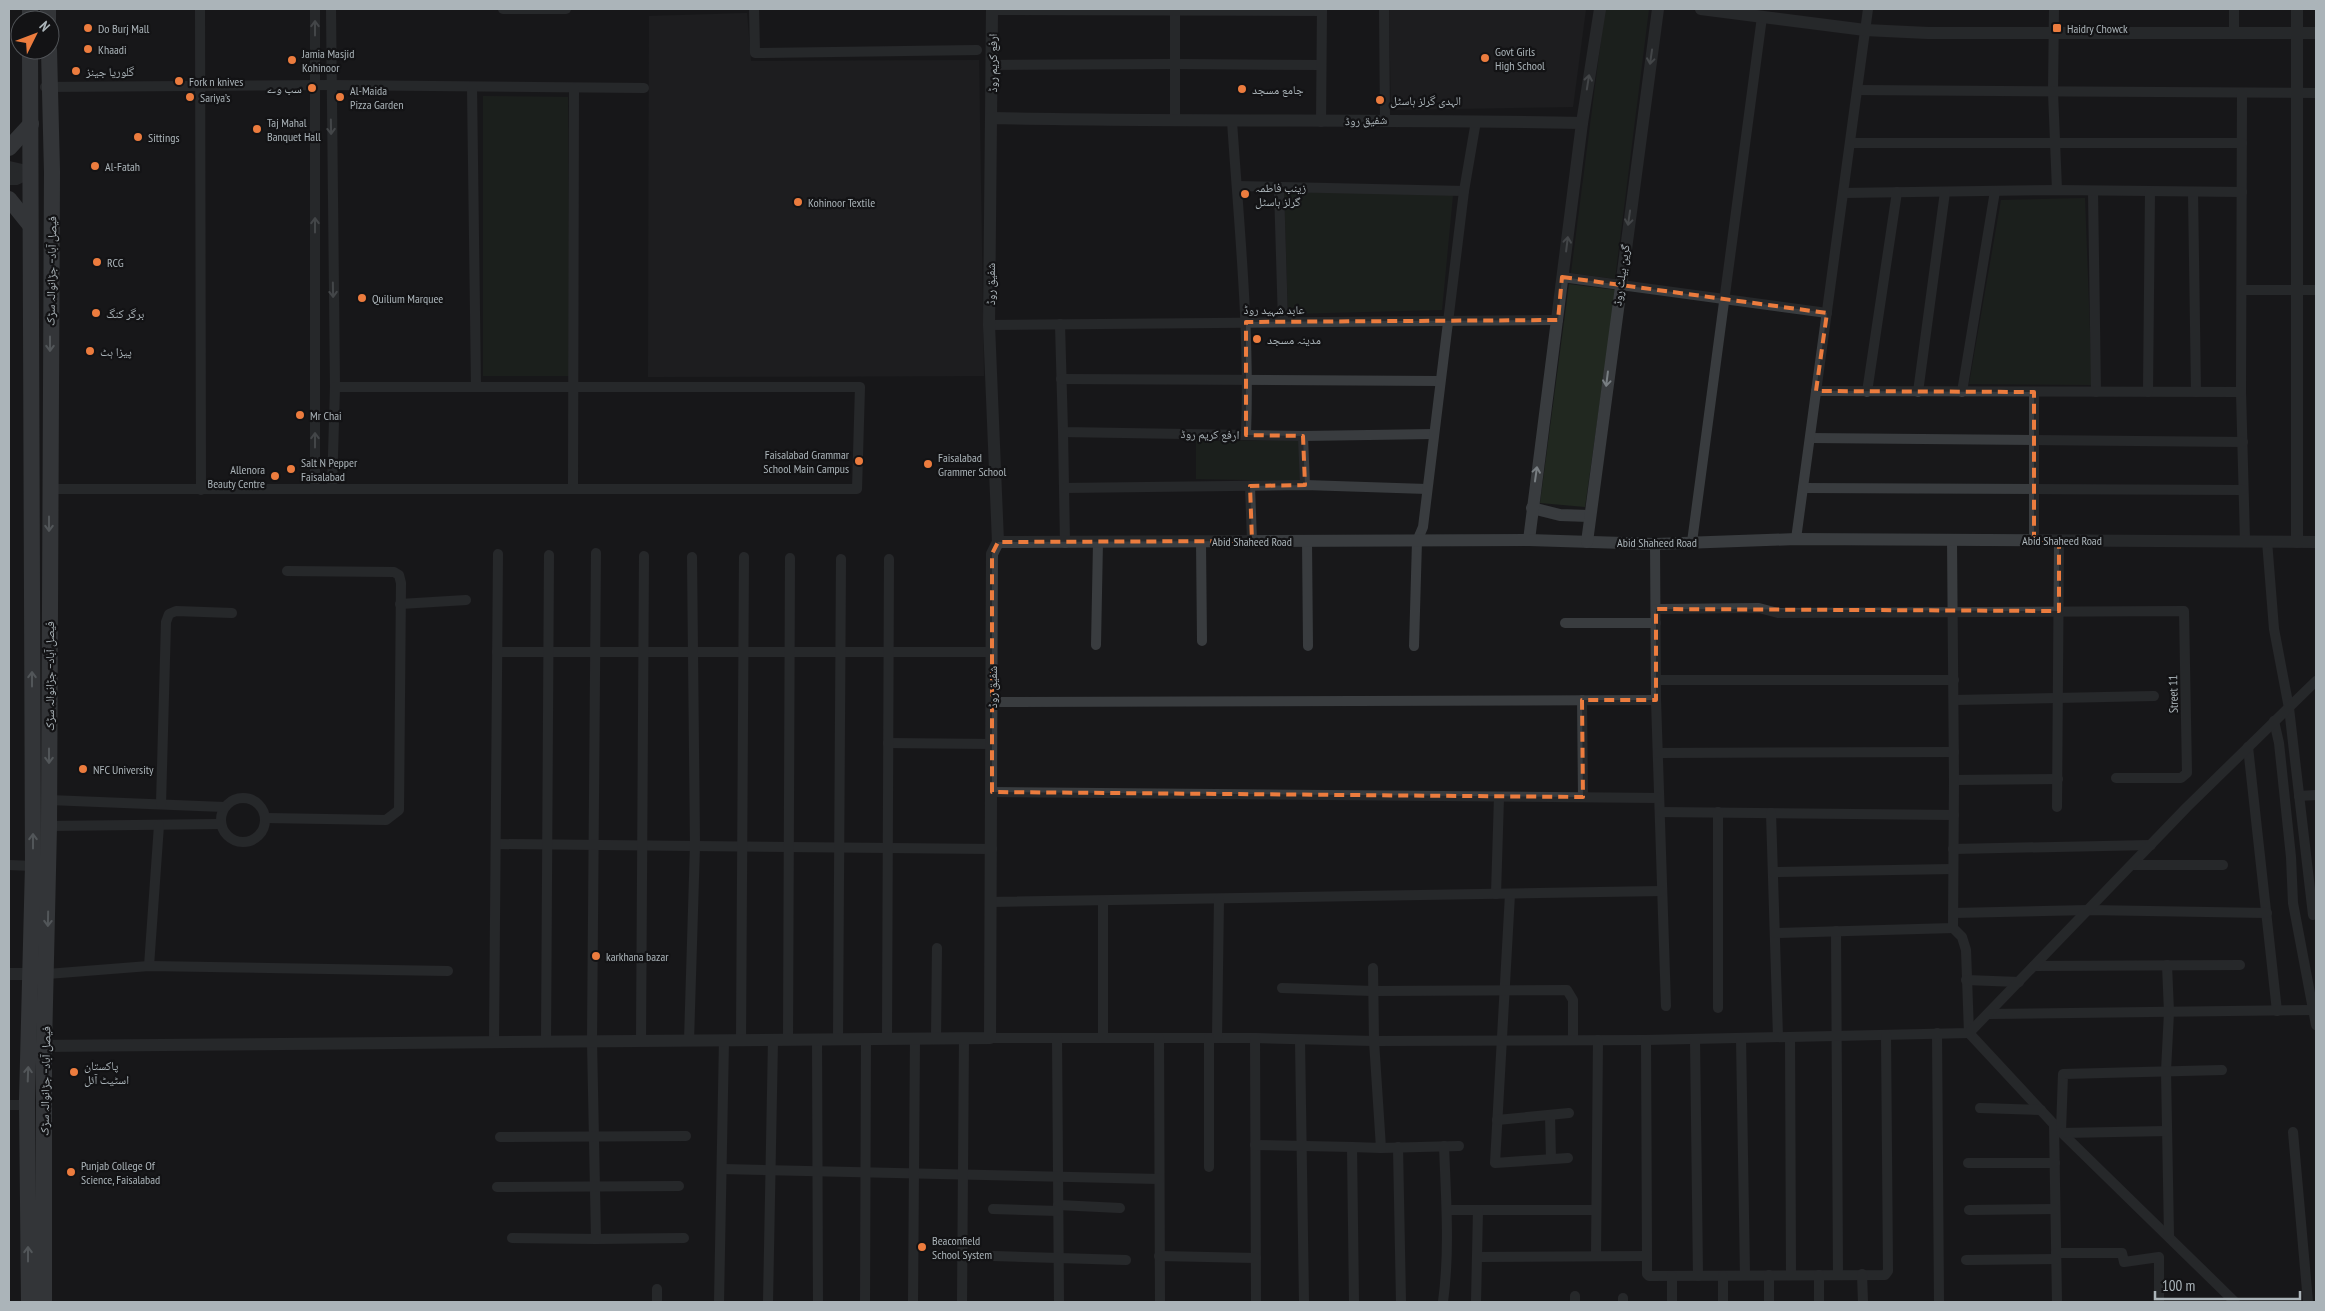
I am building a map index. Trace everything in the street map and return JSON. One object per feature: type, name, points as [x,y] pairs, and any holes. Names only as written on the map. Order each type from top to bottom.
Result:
[{"type":"main road","name":"فیصل آباد– جڑانوالہ سڑک","points":[[30,60],[33,866],[39,974]]},
{"type":"main road","name":"فیصل آباد– جڑانوالہ سڑک","points":[[44,1302],[36,1046],[49,826],[49,489],[52,172],[47,87],[49,60]]},
{"type":"main road","points":[[47,87],[42,155],[38,166],[31,172],[41,186],[44,274],[50,318]]},
{"type":"main road","points":[[11,143],[31,124]]},
{"type":"main road","points":[[10,201],[30,225]]},
{"type":"main road","name":"فیصل آباد– جڑانوالہ سڑک","points":[[29,1302],[27,1105],[36,1046]]},
{"type":"street","points":[[200,9],[201,490]]},
{"type":"street","points":[[315,9],[315,489]]},
{"type":"street","points":[[331,9],[330,85],[335,388],[332,489]]},
{"type":"street","points":[[503,9],[566,9]]},
{"type":"street","points":[[754,9],[755,53],[977,50]]},
{"type":"street","points":[[992,9],[1322,10],[1320,122]]},
{"type":"street","name":"ارفع کریم روڈ","points":[[991,118],[992,9]]},
{"type":"street","points":[[1384,9],[1385,119]]},
{"type":"street","points":[[1529,540],[1582,123],[1600,9]]},
{"type":"street","name":"گرین بیلٹ روڈ","points":[[1587,542],[1658,9]]},
{"type":"street","points":[[1701,9],[1865,30],[1928,33],[2316,33]]},
{"type":"street","points":[[1796,539],[1868,9]]},
{"type":"street","points":[[2054,9],[2053,92],[2057,190]]},
{"type":"street","points":[[2234,9],[2234,33]]},
{"type":"street","points":[[2297,9],[2297,542]]},
{"type":"street","points":[[1175,10],[1175,122]]},
{"type":"street","points":[[1692,542],[1762,17]]},
{"type":"street","points":[[992,65],[1321,65]]},
{"type":"street","points":[[47,87],[330,85],[644,88]]},
{"type":"street","points":[[472,87],[476,387]]},
{"type":"street","points":[[573,488],[575,387],[574,88]]},
{"type":"street","points":[[1857,90],[2316,93]]},
{"type":"street","points":[[2242,93],[2241,392],[2245,541]]},
{"type":"street","name":"شفیق روڈ","points":[[990,1038],[992,554],[998,542],[989,325],[991,118],[1175,122],[1320,122],[1385,119],[1582,123]]},
{"type":"street","name":"ارفع کریم روڈ","points":[[1063,432],[1246,435],[1248,380],[1246,322],[1232,121]]},
{"type":"street","points":[[1414,646],[1417,541],[1423,527],[1464,191],[1476,121]]},
{"type":"street","points":[[1850,143],[2242,143]]},
{"type":"street","points":[[9,167],[31,172]]},
{"type":"street","points":[[9,179],[16,179],[31,172]]},
{"type":"street","points":[[1237,186],[1464,191]]},
{"type":"street","points":[[1279,188],[1283,322]]},
{"type":"street","points":[[1843,193],[2057,190],[2242,192]]},
{"type":"street","points":[[1962,392],[1995,191]]},
{"type":"street","points":[[2093,191],[2096,392]]},
{"type":"street","points":[[1867,392],[1897,192]]},
{"type":"street","points":[[1918,392],[1945,192]]},
{"type":"street","points":[[2148,392],[2150,192]]},
{"type":"street","points":[[2193,192],[2196,392]]},
{"type":"street","points":[[1562,277],[1827,313]]},
{"type":"street","points":[[2242,290],[2316,290]]},
{"type":"street","name":"عابد شہید روڈ","points":[[989,325],[1558,320]]},
{"type":"street","points":[[1060,324],[1065,543]]},
{"type":"street","points":[[1061,379],[1440,381]]},
{"type":"street","points":[[49,489],[857,489],[860,387],[335,388]]},
{"type":"street","points":[[1816,392],[2241,392]]},
{"type":"street","points":[[2034,392],[2034,540]]},
{"type":"street","points":[[1246,435],[1434,434]]},
{"type":"street","points":[[1303,436],[1305,485]]},
{"type":"street","points":[[1810,438],[2242,442]]},
{"type":"street","points":[[1064,488],[1305,485],[1427,489]]},
{"type":"street","points":[[1250,486],[1252,541]]},
{"type":"street","points":[[1803,488],[2244,490]]},
{"type":"street","points":[[1532,508],[1560,515],[1589,516]]},
{"type":"street","name":"Abid Shaheed Road","points":[[998,542],[1529,540],[1656,544],[1796,539],[2316,542]]},
{"type":"street","points":[[1952,540],[1951,612],[1954,680],[1952,912],[1953,928],[1962,938],[1966,950],[1969,1032],[2059,1129],[2235,1302]]},
{"type":"street","points":[[2058,807],[2059,540]]},
{"type":"street","points":[[1307,541],[1308,646]]},
{"type":"street","points":[[2267,541],[2274,628],[2289,708],[2313,915]]},
{"type":"street","points":[[1096,645],[1098,542]]},
{"type":"street","points":[[1201,542],[1202,641]]},
{"type":"street","points":[[1656,544],[1656,700],[1666,1006]]},
{"type":"street","points":[[596,553],[592,1042],[596,1239]]},
{"type":"street","points":[[494,1042],[498,554]]},
{"type":"street","points":[[546,1042],[549,555]]},
{"type":"street","points":[[641,1041],[644,556]]},
{"type":"street","points":[[689,1041],[695,845],[692,557]]},
{"type":"street","points":[[741,1040],[744,557]]},
{"type":"street","points":[[788,1040],[790,558]]},
{"type":"street","points":[[838,1039],[841,558]]},
{"type":"street","points":[[887,1039],[889,559]]},
{"type":"street","points":[[266,818],[386,820],[399,810],[400,604],[402,583],[399,575],[394,572],[287,571]]},
{"type":"street","points":[[400,604],[466,600]]},
{"type":"street","points":[[1656,608],[1759,608],[1778,612],[2059,612]]},
{"type":"street","points":[[161,804],[166,622],[169,614],[176,611],[232,613]]},
{"type":"street","name":"Street 11","points":[[2059,612],[2184,611],[2187,773],[2181,778],[2116,778]]},
{"type":"street","points":[[1565,623],[1656,623]]},
{"type":"street","points":[[497,652],[992,652]]},
{"type":"street","points":[[1656,680],[1954,680]]},
{"type":"street","points":[[36,1046],[936,1038],[1255,1038],[1374,1041],[1646,1040],[1969,1032],[2151,845],[2316,680]]},
{"type":"street","points":[[1954,700],[2154,696]]},
{"type":"street","points":[[1582,700],[1583,798]]},
{"type":"street","points":[[992,702],[1656,700]]},
{"type":"street","points":[[2274,721],[2279,743],[2285,818],[2291,857],[2293,904],[2316,1025]]},
{"type":"street","points":[[888,743],[992,744]]},
{"type":"street","points":[[2248,747],[2277,1011]]},
{"type":"street","points":[[1658,753],[1954,752]]},
{"type":"street","points":[[1954,780],[2058,779]]},
{"type":"street","points":[[992,792],[1659,798]]},
{"type":"street","points":[[2299,796],[2316,795]]},
{"type":"street","points":[[243,797],[254,800],[262,808],[266,818],[264,829],[256,838],[246,843],[234,841],[225,834],[220,824],[224,807],[233,800],[243,797]]},
{"type":"street","points":[[1496,894],[1499,797]]},
{"type":"street","points":[[49,800],[224,807]]},
{"type":"street","points":[[1660,812],[1954,814]]},
{"type":"street","points":[[1718,812],[1718,1008]]},
{"type":"street","points":[[1771,813],[1778,1037]]},
{"type":"street","points":[[49,826],[220,824]]},
{"type":"street","points":[[150,966],[159,825]]},
{"type":"street","points":[[496,844],[992,849]]},
{"type":"street","points":[[1953,849],[2151,845]]},
{"type":"street","points":[[9,865],[33,866]]},
{"type":"street","points":[[2132,865],[2223,865]]},
{"type":"street","points":[[1773,872],[1952,869]]},
{"type":"street","points":[[991,902],[1662,891]]},
{"type":"street","points":[[1510,894],[1495,1163],[1568,1158]]},
{"type":"street","points":[[1209,1167],[1219,898]]},
{"type":"street","points":[[1103,900],[1103,1038]]},
{"type":"street","points":[[1952,912],[2089,910],[2267,913]]},
{"type":"street","points":[[1775,933],[1953,928]]},
{"type":"street","points":[[1836,931],[1835,1036],[1838,1275]]},
{"type":"street","points":[[936,1038],[937,948]]},
{"type":"street","points":[[2167,965],[2169,1012],[2166,1071],[2169,1236]]},
{"type":"street","points":[[2034,966],[2240,965]]},
{"type":"street","points":[[9,974],[39,974],[150,966],[448,971]]},
{"type":"street","points":[[1373,968],[1374,1041],[1381,1148]]},
{"type":"street","points":[[1966,980],[2018,982]]},
{"type":"street","points":[[1282,988],[1373,991],[1567,990],[1573,1000],[1573,1040]]},
{"type":"street","points":[[1988,1014],[2313,1010]]},
{"type":"street","points":[[1937,1033],[1939,1302]]},
{"type":"street","points":[[1646,1040],[1647,1256],[1648,1274],[1650,1276],[1886,1275],[1888,1271],[1886,1035]]},
{"type":"street","points":[[1790,1037],[1791,1275]]},
{"type":"street","points":[[962,1302],[964,1038]]},
{"type":"street","points":[[1057,1038],[1059,1302]]},
{"type":"street","points":[[1159,1038],[1158,1179],[1160,1302]]},
{"type":"street","points":[[1255,1038],[1256,1302]]},
{"type":"street","points":[[1741,1038],[1745,1275]]},
{"type":"street","points":[[864,1302],[866,1039]]},
{"type":"street","points":[[913,1302],[915,1039]]},
{"type":"street","points":[[1695,1039],[1698,1276]]},
{"type":"street","points":[[719,1302],[724,1040]]},
{"type":"street","points":[[768,1302],[773,1040]]},
{"type":"street","points":[[818,1040],[818,1302]]},
{"type":"street","points":[[1300,1040],[1304,1302]]},
{"type":"street","points":[[1596,1256],[1598,1040]]},
{"type":"street","points":[[2057,1302],[2055,1163],[2063,1074],[2222,1070]]},
{"type":"street","points":[[9,1105],[27,1105]]},
{"type":"street","points":[[1980,1108],[2041,1110]]},
{"type":"street","points":[[1497,1120],[1569,1113]]},
{"type":"street","points":[[1550,1115],[1551,1159]]},
{"type":"street","points":[[2059,1129],[2168,1131]]},
{"type":"street","points":[[2293,1132],[2308,1302]]},
{"type":"street","points":[[500,1137],[686,1136]]},
{"type":"street","points":[[1255,1145],[1381,1148],[1459,1146]]},
{"type":"street","points":[[1443,1302],[1448,1268],[1444,1146]]},
{"type":"street","points":[[1352,1147],[1354,1302]]},
{"type":"street","points":[[1398,1147],[1401,1302]]},
{"type":"street","points":[[1968,1163],[2055,1163]]},
{"type":"street","points":[[722,1169],[1158,1179]]},
{"type":"street","points":[[497,1187],[596,1188],[679,1186]]},
{"type":"street","points":[[993,1209],[1120,1208]]},
{"type":"street","points":[[1969,1210],[2055,1209]]},
{"type":"street","points":[[1446,1210],[1596,1210]]},
{"type":"street","points":[[1476,1302],[1478,1210]]},
{"type":"street","points":[[512,1238],[684,1238]]},
{"type":"street","points":[[1966,1260],[2122,1253],[2124,1262],[2160,1257],[2158,1302]]},
{"type":"street","points":[[994,1256],[1126,1260]]},
{"type":"street","points":[[1159,1256],[1256,1258]]},
{"type":"street","points":[[1478,1257],[1647,1256]]},
{"type":"street","points":[[1862,1274],[1862,1302]]},
{"type":"street","points":[[1769,1275],[1770,1302]]},
{"type":"street","points":[[1818,1302],[1819,1275]]},
{"type":"street","points":[[1672,1276],[1672,1302]]},
{"type":"street","points":[[1723,1276],[1723,1302]]},
{"type":"street","points":[[657,1289],[657,1302]]},
{"type":"highlighted area","points":[[1562,277],[1827,313],[1816,391],[2034,392],[2034,540],[2059,540],[2059,611],[1656,609],[1656,700],[1582,700],[1583,797],[992,792],[992,554],[998,542],[1252,541],[1250,486],[1305,485],[1303,436],[1246,435],[1246,322],[1558,320]]},
{"type":"shaded area","name":"Govt Girls High School","points":[[1389,9],[1586,9],[1573,107],[1391,110]]},
{"type":"shaded area","points":[[1605,9],[1649,9],[1615,279],[1571,273]]},
{"type":"shaded area","name":"Kohinoor Textile","points":[[747,13],[751,61],[979,60],[984,376],[648,377],[649,16]]},
{"type":"shaded area","points":[[483,96],[568,97],[570,376],[483,376]]},
{"type":"shaded area","points":[[1284,191],[1453,195],[1442,310],[1288,314]]},
{"type":"shaded area","points":[[2085,198],[2092,385],[1969,384],[2001,200]]},
{"type":"shaded area","points":[[1569,284],[1616,290],[1585,507],[1540,503]]},
{"type":"shaded area","points":[[1299,440],[1300,481],[1196,479],[1196,441]]},
{"type":"place","name":"Do Burj Mall","points":[[88,28]]},
{"type":"place","name":"Haidry Chowck","points":[[2057,28]]},
{"type":"place","name":"Khaadi","points":[[88,49]]},
{"type":"place","name":"Govt Girls High School","points":[[1485,58]]},
{"type":"place","name":"Jamia Masjid Kohinoor","points":[[292,60]]},
{"type":"place","name":"گلوریا جینز","points":[[76,71]]},
{"type":"place","name":"Fork n knives","points":[[179,81]]},
{"type":"place","name":"سب وے","points":[[312,88]]},
{"type":"place","name":"جامع مسجد","points":[[1242,89]]},
{"type":"place","name":"Sariya’s","points":[[190,97]]},
{"type":"place","name":"Al-Maida Pizza Garden","points":[[340,97]]},
{"type":"place","name":"الہدی گرلز ہاسٹل","points":[[1380,100]]},
{"type":"place","name":"Taj Mahal Banquet Hall","points":[[257,129]]},
{"type":"place","name":"Sittings","points":[[138,137]]},
{"type":"place","name":"Al-Fatah","points":[[95,166]]},
{"type":"place","name":"زینب فاطمہ گرلز ہاسٹل","points":[[1245,194]]},
{"type":"place","name":"Kohinoor Textile","points":[[798,202]]},
{"type":"place","name":"RCG","points":[[97,262]]},
{"type":"place","name":"Quilium Marquee","points":[[362,298]]},
{"type":"place","name":"برگر کنگ","points":[[96,313]]},
{"type":"place","name":"مدینہ مسجد","points":[[1257,339]]},
{"type":"place","name":"پیزا ہٹ","points":[[90,351]]},
{"type":"place","name":"Mr Chai","points":[[300,415]]},
{"type":"place","name":"Faisalabad Grammar School Main Campus","points":[[859,461]]},
{"type":"place","name":"Faisalabad Grammer School","points":[[928,464]]},
{"type":"place","name":"Salt N Pepper Faisalabad","points":[[291,469]]},
{"type":"place","name":"Allenora Beauty Centre","points":[[275,476]]},
{"type":"place","name":"NFC University","points":[[83,769]]},
{"type":"place","name":"karkhana bazar","points":[[596,956]]},
{"type":"place","name":"پاکستان اسٹیٹ آئل","points":[[74,1072]]},
{"type":"place","name":"Punjab College Of Science, Faisalabad","points":[[71,1172]]},
{"type":"place","name":"Beaconfield School System","points":[[922,1247]]}]
